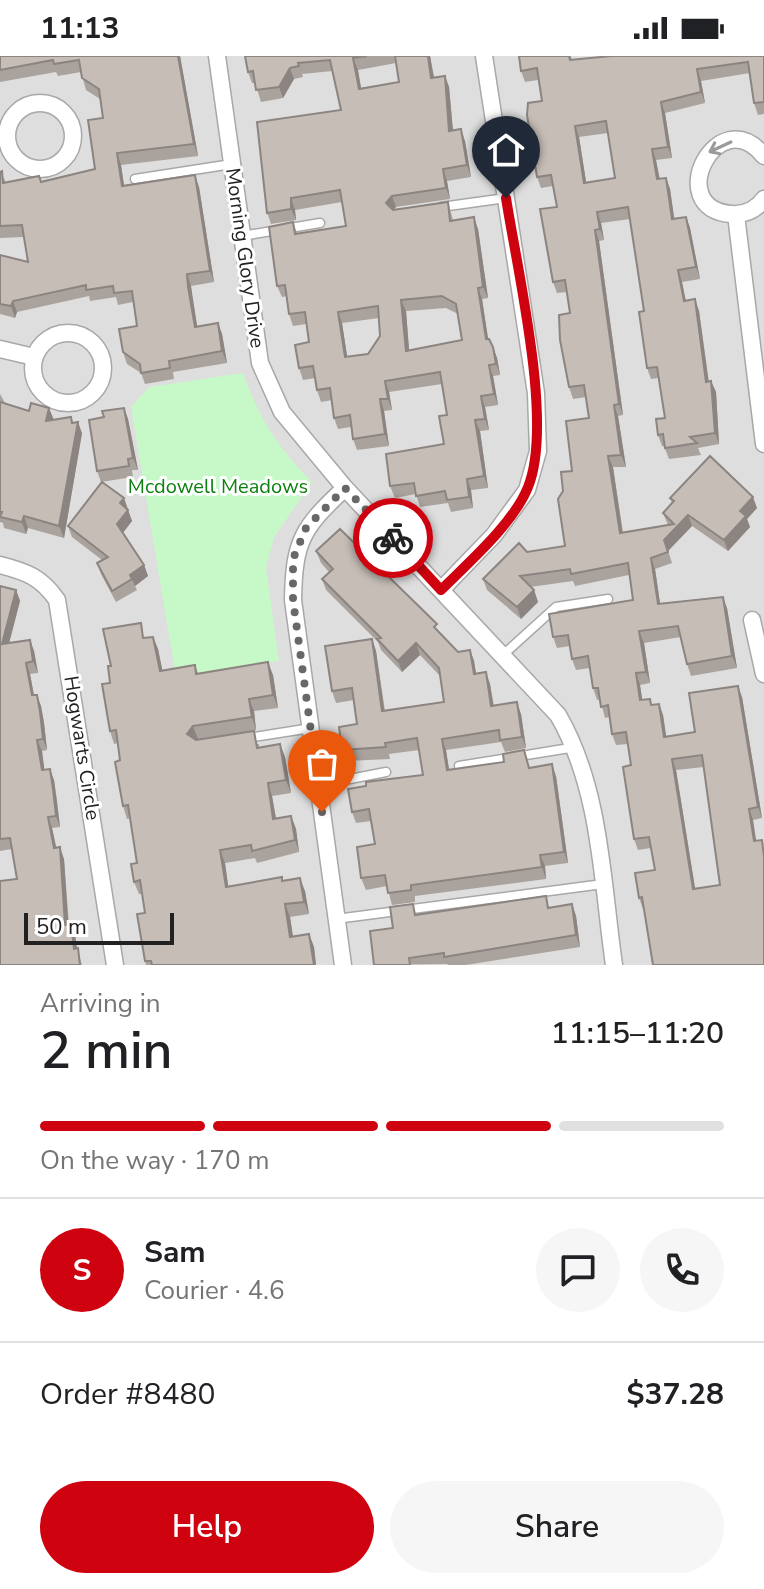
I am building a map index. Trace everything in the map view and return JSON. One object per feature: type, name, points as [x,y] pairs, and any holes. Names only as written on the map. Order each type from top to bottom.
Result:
[{"type":"street","name":"Morning Glory Drive","points":[[217,56],[260,363],[282,412],[345,488],[558,715],[577,747],[587,779],[614,965]]},
{"type":"street","points":[[441,590],[494,535],[527,490],[538,451],[536,393],[484,56]]},
{"type":"street","points":[[41,102],[52,104],[69,118],[73,128],[71,149],[56,165],[45,169],[24,165],[5,149],[8,127],[20,109],[41,102]]},
{"type":"street","points":[[764,156],[751,145],[728,142],[716,146],[700,164],[699,188],[713,208],[736,215],[748,212],[764,199]]},
{"type":"street","points":[[736,215],[764,444]]},
{"type":"street","points":[[57,334],[80,334],[97,347],[104,369],[102,380],[88,397],[78,402],[57,402],[39,389],[32,368],[34,357],[39,347],[57,334]]},
{"type":"street","points":[[0,349],[34,357]]},
{"type":"street","points":[[343,965],[293,600],[293,559],[306,528],[345,488]]},
{"type":"street","name":"Hogwarts Circle","points":[[0,565],[30,573],[45,582],[57,600],[115,965]]},
{"type":"street","points":[[752,620],[764,674]]},
{"type":"lane","points":[[135,179],[232,164]]},
{"type":"lane","points":[[428,209],[506,198]]},
{"type":"lane","points":[[242,236],[320,223]]},
{"type":"lane","points":[[503,655],[556,607],[608,599]]},
{"type":"lane","points":[[241,739],[311,728]]},
{"type":"lane","points":[[459,766],[577,747]]},
{"type":"lane","points":[[318,785],[386,772]]},
{"type":"lane","points":[[336,919],[603,884]]},
{"type":"shaded area","points":[[0,56],[764,56],[764,965],[0,965]]},
{"type":"green space","name":"Mcdowell Meadows","points":[[243,373],[271,432],[312,482],[274,537],[266,568],[279,661],[176,678],[131,407],[149,387]]},
{"type":"building","points":[[0,56],[178,56],[194,144],[117,153],[122,186],[195,175],[210,271],[187,274],[188,287],[195,327],[218,323],[222,351],[169,361],[170,368],[141,373],[140,364],[123,352],[119,329],[137,326],[132,291],[114,293],[113,286],[86,290],[86,285],[13,301],[11,306],[0,304],[0,255],[28,262],[22,225],[0,226],[0,172],[3,183],[39,176],[41,182],[95,169],[88,120],[103,118],[99,89],[82,78],[79,60],[54,64],[53,60],[0,70]]},
{"type":"building","points":[[245,56],[367,56],[353,58],[359,89],[399,82],[395,56],[428,56],[431,78],[445,76],[449,131],[461,129],[467,165],[443,169],[446,188],[392,196],[386,203],[393,210],[448,202],[450,221],[474,217],[483,287],[478,288],[486,339],[493,347],[496,364],[489,365],[494,394],[481,396],[485,419],[475,420],[484,476],[467,479],[469,497],[447,500],[445,491],[416,496],[414,483],[390,486],[386,454],[444,444],[439,416],[447,415],[440,372],[385,381],[388,399],[380,399],[385,434],[353,439],[350,415],[334,418],[330,388],[317,390],[313,366],[299,368],[295,345],[309,342],[305,312],[289,314],[285,285],[277,286],[269,227],[293,222],[295,234],[346,226],[340,190],[291,198],[291,209],[267,213],[257,122],[341,110],[330,60],[298,63],[299,66],[290,68],[279,87],[256,90],[253,71],[248,72]],"holes":[[[442,296],[456,304],[462,340],[406,351],[401,300]],[[378,306],[380,336],[368,354],[345,357],[338,312]]]},
{"type":"building","points":[[519,56],[569,56],[570,60],[611,56],[764,56],[764,102],[754,103],[748,62],[697,69],[701,92],[661,102],[668,147],[652,149],[657,179],[666,178],[672,219],[686,217],[696,267],[678,270],[684,301],[695,299],[706,382],[711,381],[715,433],[690,437],[697,443],[665,448],[663,434],[658,435],[656,419],[665,418],[657,367],[647,368],[639,312],[644,311],[628,207],[597,212],[600,229],[595,230],[619,404],[614,405],[621,455],[608,456],[620,533],[674,524],[663,513],[674,501],[670,498],[710,456],[753,497],[740,511],[746,516],[724,540],[688,515],[664,540],[668,552],[651,558],[658,604],[723,597],[732,656],[687,664],[678,626],[639,631],[646,672],[636,673],[640,700],[650,699],[651,705],[659,704],[664,737],[695,732],[689,693],[738,686],[758,807],[749,809],[754,841],[762,840],[764,857],[764,965],[653,965],[635,873],[655,870],[649,837],[634,839],[623,767],[631,765],[626,732],[612,734],[608,705],[601,707],[598,688],[593,688],[588,656],[572,659],[568,635],[553,637],[549,614],[633,600],[628,563],[571,574],[570,569],[520,576],[534,590],[517,607],[483,579],[519,543],[527,552],[565,546],[558,499],[563,491],[561,472],[572,471],[566,421],[589,418],[584,385],[569,387],[560,340],[559,315],[570,313],[565,280],[553,282],[540,209],[557,207],[551,175],[537,177],[527,115],[528,103],[542,101],[537,68],[521,71]],"holes":[[[606,121],[615,178],[584,183],[575,126]],[[702,755],[720,885],[693,889],[672,759]]]},
{"type":"building","points":[[0,402],[29,411],[31,403],[49,408],[46,421],[71,417],[72,423],[78,422],[59,526],[24,516],[22,522],[0,517]]},
{"type":"building","points":[[124,408],[133,458],[128,459],[129,466],[97,471],[89,420],[104,417],[102,411]]},
{"type":"building","points":[[102,482],[124,498],[120,503],[128,510],[117,524],[144,565],[130,575],[132,579],[112,591],[97,563],[108,557],[68,526]]},
{"type":"building","points":[[340,529],[437,624],[434,627],[458,652],[470,650],[474,674],[486,672],[491,706],[517,702],[522,737],[500,740],[499,730],[442,739],[447,770],[504,762],[503,754],[524,750],[529,768],[552,764],[564,852],[540,855],[542,867],[411,885],[411,890],[388,893],[385,875],[361,878],[357,847],[375,844],[369,809],[352,812],[348,789],[366,786],[366,782],[423,775],[417,738],[385,743],[386,747],[342,750],[339,727],[357,724],[352,688],[332,691],[325,646],[372,639],[382,711],[444,702],[439,668],[416,643],[398,661],[377,639],[381,638],[322,579],[333,569],[316,551]]},
{"type":"building","points":[[0,586],[16,590],[2,644],[30,640],[33,661],[26,663],[32,695],[37,695],[43,739],[37,740],[42,770],[50,769],[56,816],[48,817],[54,848],[60,847],[65,925],[71,924],[74,949],[78,948],[80,965],[0,965],[0,881],[17,879],[10,838],[0,839]]},
{"type":"building","points":[[141,623],[143,638],[153,637],[160,671],[195,665],[196,674],[268,662],[273,695],[249,699],[252,717],[193,726],[187,734],[196,740],[254,731],[257,748],[280,744],[286,780],[268,783],[273,819],[291,816],[295,840],[252,851],[251,845],[220,850],[226,887],[282,877],[282,881],[300,878],[304,902],[285,904],[290,937],[309,934],[314,965],[152,965],[151,961],[145,961],[137,914],[145,913],[140,880],[134,882],[131,864],[137,863],[128,805],[123,806],[115,762],[120,760],[116,730],[110,731],[102,684],[110,683],[108,666],[111,666],[103,629]]},
{"type":"building","points":[[546,896],[548,908],[572,904],[576,935],[444,957],[444,953],[409,958],[410,965],[374,965],[370,931],[393,928],[390,907],[413,904],[415,915]]},
{"type":"way so far","points":[[322,812],[293,600],[293,559],[306,528],[345,488],[393,538]]},
{"type":"route","points":[[393,538],[441,590],[494,535],[527,490],[538,451],[536,393],[506,198]]}]
